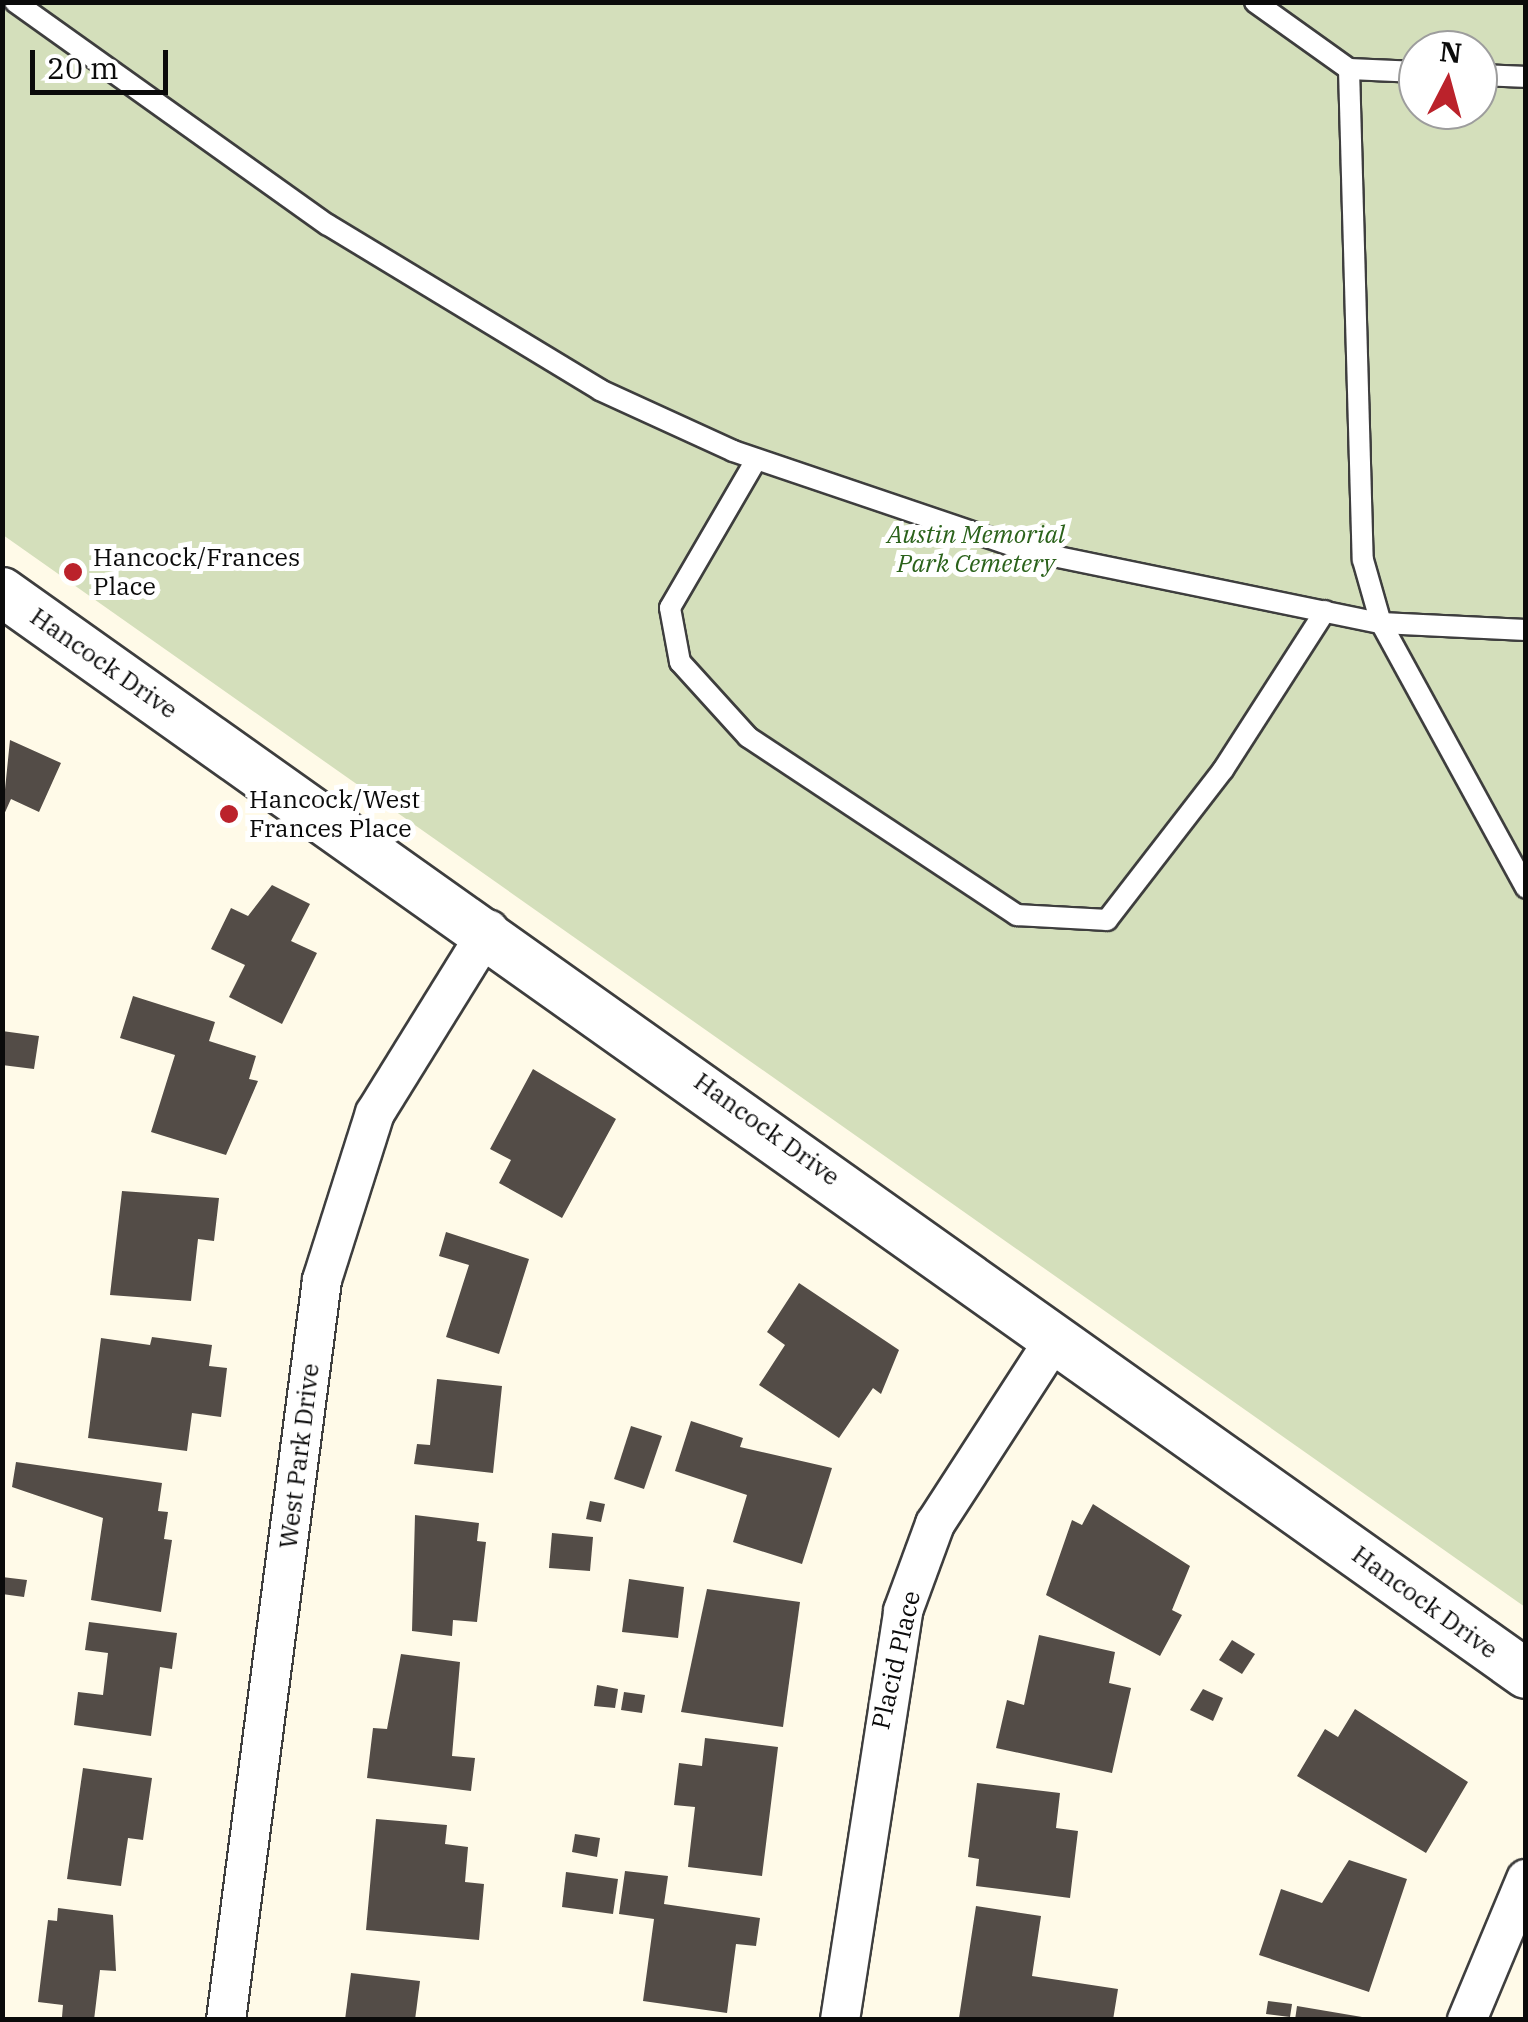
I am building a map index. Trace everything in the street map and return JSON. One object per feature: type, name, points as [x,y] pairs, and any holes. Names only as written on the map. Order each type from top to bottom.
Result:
[{"type":"street","name":"Hancock Drive","points":[[2,592],[489,929],[1526,1674]]},
{"type":"street","name":"West Park Drive","points":[[226,2020],[322,1280],[375,1113],[489,929]]},
{"type":"street","name":"Placid Place","points":[[840,2020],[903,1611],[935,1524],[1056,1337]]},
{"type":"street","points":[[1467,2020],[1526,1879]]},
{"type":"lane","points":[[16,2],[345,235],[600,390],[756,460],[1029,551],[1381,623],[1526,630]]},
{"type":"lane","points":[[1256,2],[1349,69],[1398,71]]},
{"type":"lane","points":[[1349,69],[1363,560],[1381,623],[1526,888]]},
{"type":"lane","points":[[1498,76],[1526,77]]},
{"type":"lane","points":[[756,460],[670,608],[680,662],[748,738],[1016,915],[1108,920],[1223,770],[1325,611]]},
{"type":"green space","name":"Austin Memorial Park Cemetery","points":[[3,3],[1525,3],[1525,1607],[3,535]]},
{"type":"building","points":[[10,740],[61,763],[39,812],[11,799],[2,819]]},
{"type":"building","points":[[272,885],[310,904],[291,941],[317,953],[282,1024],[229,997],[245,965],[211,949],[231,908],[248,916]]},
{"type":"building","points":[[133,996],[215,1022],[209,1041],[256,1056],[249,1079],[258,1081],[226,1155],[151,1132],[175,1055],[120,1038]]},
{"type":"building","points":[[2,1031],[39,1036],[34,1069],[2,1065]]},
{"type":"building","points":[[533,1069],[616,1119],[562,1218],[499,1183],[511,1160],[490,1149]]},
{"type":"building","points":[[122,1191],[219,1198],[214,1241],[198,1239],[191,1301],[110,1295]]},
{"type":"building","points":[[446,1232],[529,1259],[499,1354],[446,1337],[469,1265],[439,1256]]},
{"type":"building","points":[[799,1283],[899,1350],[881,1394],[873,1388],[839,1438],[759,1385],[785,1345],[767,1332]]},
{"type":"building","points":[[152,1337],[212,1345],[209,1366],[227,1368],[221,1417],[192,1413],[187,1451],[88,1438],[101,1338],[150,1345]]},
{"type":"building","points":[[437,1379],[502,1386],[493,1473],[414,1464],[417,1444],[430,1445]]},
{"type":"building","points":[[691,1421],[743,1438],[740,1447],[832,1468],[802,1564],[733,1542],[747,1495],[675,1471]]},
{"type":"building","points":[[631,1426],[662,1436],[644,1489],[614,1479]]},
{"type":"building","points":[[16,1462],[162,1483],[158,1511],[168,1512],[164,1539],[172,1540],[161,1612],[91,1600],[103,1518],[12,1487]]},
{"type":"building","points":[[590,1501],[605,1504],[601,1522],[586,1519]]},
{"type":"building","points":[[1093,1504],[1190,1566],[1172,1610],[1182,1615],[1160,1656],[1046,1595],[1072,1520],[1082,1525]]},
{"type":"building","points":[[415,1515],[479,1523],[477,1541],[486,1542],[477,1622],[453,1620],[452,1636],[412,1631]]},
{"type":"building","points":[[552,1533],[593,1537],[590,1571],[549,1568]]},
{"type":"building","points":[[2,1577],[27,1580],[24,1597],[2,1594]]},
{"type":"building","points":[[629,1579],[684,1587],[678,1638],[622,1632]]},
{"type":"building","points":[[707,1589],[800,1602],[783,1727],[681,1712]]},
{"type":"building","points":[[89,1622],[177,1633],[172,1669],[160,1667],[151,1736],[74,1725],[78,1692],[103,1695],[108,1653],[85,1650]]},
{"type":"building","points":[[1039,1635],[1115,1652],[1109,1683],[1131,1688],[1112,1773],[996,1748],[1007,1700],[1024,1705]]},
{"type":"building","points":[[1232,1640],[1255,1654],[1242,1674],[1219,1660]]},
{"type":"building","points":[[401,1654],[460,1662],[452,1756],[475,1758],[471,1791],[367,1778],[373,1728],[387,1729]]},
{"type":"building","points":[[597,1685],[618,1689],[615,1708],[594,1706]]},
{"type":"building","points":[[1203,1689],[1223,1698],[1213,1721],[1190,1710]]},
{"type":"building","points":[[624,1692],[645,1695],[642,1713],[621,1710]]},
{"type":"building","points":[[1355,1709],[1468,1782],[1426,1853],[1297,1776],[1325,1729],[1338,1737]]},
{"type":"building","points":[[705,1738],[778,1747],[762,1876],[688,1867],[695,1807],[674,1805],[679,1763],[702,1766]]},
{"type":"building","points":[[83,1768],[152,1778],[143,1840],[128,1838],[121,1886],[67,1879]]},
{"type":"building","points":[[977,1783],[1060,1793],[1056,1828],[1078,1831],[1070,1898],[976,1886],[979,1859],[968,1857]]},
{"type":"building","points":[[376,1819],[447,1825],[445,1844],[468,1847],[465,1882],[484,1884],[479,1940],[366,1930]]},
{"type":"building","points":[[575,1834],[600,1838],[597,1857],[572,1852]]},
{"type":"building","points":[[1349,1860],[1407,1879],[1369,1992],[1259,1955],[1281,1889],[1322,1903]]},
{"type":"building","points":[[625,1871],[668,1876],[664,1904],[760,1918],[756,1946],[736,1944],[727,2013],[643,2001],[654,1919],[619,1914]]},
{"type":"building","points":[[566,1872],[618,1879],[613,1914],[562,1907]]},
{"type":"building","points":[[976,1906],[1041,1916],[1032,1976],[1118,1989],[1113,2020],[959,2018]]},
{"type":"building","points":[[58,1908],[113,1915],[116,1971],[100,1970],[94,2020],[62,2017],[63,2005],[38,2002],[48,1920],[57,1921]]},
{"type":"building","points":[[351,1973],[420,1981],[415,2020],[345,2020]]},
{"type":"building","points":[[1268,2001],[1292,2004],[1290,2017],[1266,2014]]},
{"type":"building","points":[[1297,2006],[1362,2017],[1362,2020],[1295,2020]]},
{"type":"place","name":"Hancock/Frances Place","points":[[73,572]]},
{"type":"place","name":"Hancock/West Frances Place","points":[[229,814]]}]
